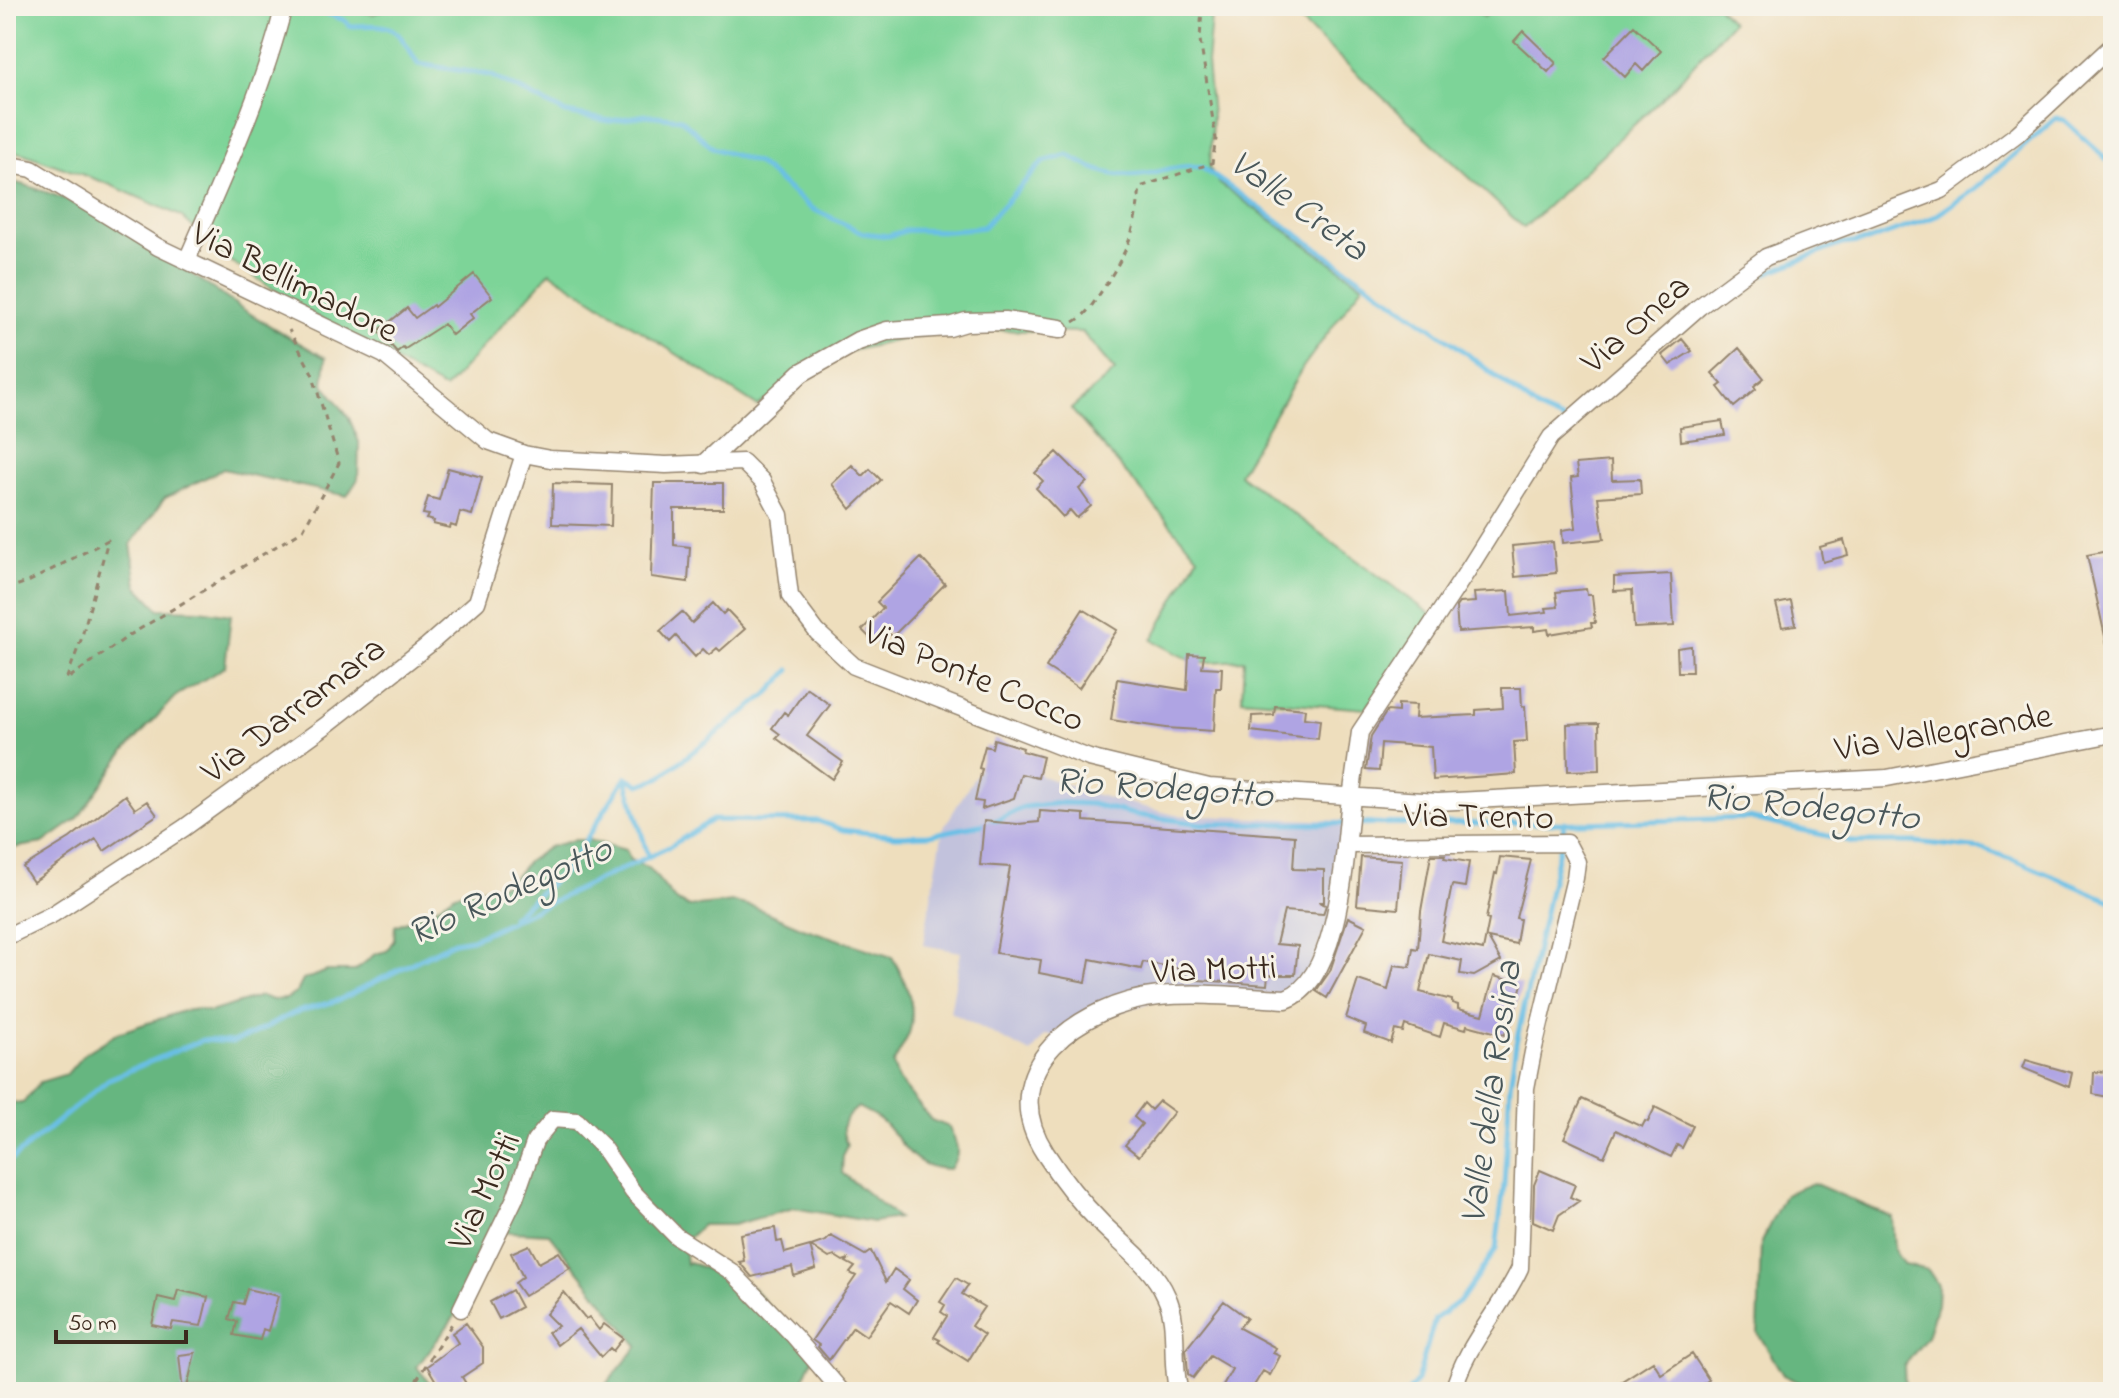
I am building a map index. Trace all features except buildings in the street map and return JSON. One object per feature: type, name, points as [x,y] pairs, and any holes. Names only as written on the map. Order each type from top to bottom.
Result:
[{"type":"street","points":[[187,260],[254,101],[274,47],[284,6]]},
{"type":"street","name":"Via Onea","points":[[1350,804],[1360,732],[1468,570],[1551,437],[1699,307],[1766,257],[1942,190],[2017,134],[2113,45]]},
{"type":"street","name":"Via Bellimadore","points":[[6,164],[32,169],[158,247],[384,355],[488,441],[524,454],[550,459]]},
{"type":"street","points":[[704,464],[801,373],[858,341],[887,331],[949,327],[966,322],[1005,321],[1060,329]]},
{"type":"street","name":"Via Darramara","points":[[6,937],[53,914],[197,819],[325,726],[427,646],[477,602],[524,454]]},
{"type":"street","name":"Via Ponte Cocco","points":[[550,459],[666,465],[743,462],[762,481],[780,515],[790,596],[817,632],[854,666],[1089,758],[1209,787],[1350,804]]},
{"type":"street","name":"Via Vallegrande","points":[[1350,804],[1887,778],[2113,734]]},
{"type":"street","name":"Via Motti","points":[[1179,1392],[1169,1300],[1147,1267],[1073,1191],[1043,1150],[1032,1128],[1027,1103],[1030,1080],[1037,1063],[1058,1037],[1100,1013],[1140,999],[1212,995],[1286,999],[1307,987],[1334,929],[1350,804]]},
{"type":"street","name":"Via Trento","points":[[1346,840],[1560,842],[1577,862],[1526,1088],[1520,1268],[1470,1347],[1453,1392]]},
{"type":"street","name":"Via Motti","points":[[461,1309],[515,1198],[535,1141],[553,1119],[577,1121],[601,1145],[633,1192],[665,1225],[676,1236],[732,1272],[794,1336],[842,1392]]},
{"type":"path","points":[[1060,329],[1086,316],[1126,252],[1137,215],[1140,187],[1212,163],[1216,139],[1200,40],[1202,6]]},
{"type":"path","points":[[6,589],[30,581],[108,540],[81,640],[66,680],[130,635],[303,530],[339,463],[312,373],[275,302]]},
{"type":"path","points":[[414,1392],[416,1381],[461,1309]]},
{"type":"shaded area","points":[[987,756],[1089,793],[1175,815],[1347,821],[1349,870],[1299,995],[1181,993],[1078,1025],[1078,1038],[1045,1035],[1031,1053],[950,1012],[961,952],[923,945],[943,829]]},
{"type":"green space","points":[[6,6],[344,6],[373,14],[393,6],[1212,6],[1207,63],[1212,116],[1210,169],[1220,184],[1363,285],[1303,367],[1239,474],[1432,615],[1366,709],[1242,699],[1244,660],[1195,663],[1152,640],[1198,557],[1071,409],[1115,371],[1082,332],[948,329],[841,353],[757,406],[550,272],[445,389],[315,316],[227,259],[181,216],[106,183],[22,153],[6,151]]},
{"type":"green space","points":[[1284,6],[1470,6],[1484,17],[1496,6],[1717,6],[1732,22],[1671,90],[1524,228]]},
{"type":"green space","points":[[6,180],[92,211],[243,309],[326,358],[323,383],[349,418],[359,442],[358,479],[347,496],[223,469],[165,498],[131,544],[137,586],[159,609],[201,610],[231,615],[225,667],[176,696],[125,751],[78,818],[43,843],[6,849]]},
{"type":"green space","points":[[588,840],[626,850],[630,860],[649,868],[675,900],[689,907],[733,902],[754,907],[803,928],[892,957],[905,982],[911,1001],[912,1020],[909,1034],[893,1064],[898,1079],[931,1120],[949,1127],[957,1148],[950,1169],[919,1161],[882,1121],[858,1107],[844,1124],[847,1145],[842,1173],[898,1218],[873,1222],[794,1208],[733,1225],[702,1225],[684,1242],[686,1264],[689,1262],[753,1288],[813,1358],[798,1392],[600,1392],[638,1346],[549,1234],[494,1231],[461,1308],[417,1367],[437,1392],[6,1392],[6,1102],[23,1103],[40,1082],[67,1074],[84,1054],[118,1033],[183,1011],[198,1009],[210,1012],[261,996],[273,1000],[286,999],[297,992],[303,980],[327,971],[355,971],[375,954],[387,951],[394,939],[395,926],[433,910],[455,894],[509,883],[527,862],[549,847]]},
{"type":"green space","points":[[1813,1183],[1892,1217],[1894,1250],[1904,1265],[1928,1270],[1938,1285],[1937,1304],[1927,1337],[1904,1366],[1905,1392],[1819,1392],[1783,1375],[1758,1333],[1761,1242],[1785,1194]]},
{"type":"waterway","name":"Valle Creta","points":[[306,6],[344,20],[350,26],[377,26],[392,30],[404,41],[418,64],[490,75],[566,113],[610,121],[647,115],[681,119],[713,148],[757,163],[811,208],[863,233],[888,236],[907,230],[951,231],[983,227],[1043,162],[1068,155],[1100,171],[1133,176],[1173,168],[1201,167],[1453,343],[1539,410],[1564,421]]},
{"type":"waterway","name":"Valle Creta","points":[[1735,289],[1754,278],[1842,244],[1868,241],[1934,217],[1975,189],[2056,118],[2064,120],[2113,165]]},
{"type":"waterway","points":[[626,777],[640,785],[659,778],[769,693],[790,670]]},
{"type":"waterway","points":[[512,917],[568,868],[626,777]]},
{"type":"waterway","points":[[626,778],[648,856]]},
{"type":"waterway","name":"Rio Rodegotto","points":[[6,1164],[109,1079],[202,1040],[232,1042],[294,1013],[339,1000],[454,942],[472,939],[669,847],[712,820],[818,821],[843,830],[896,836],[929,835],[991,823],[1024,807],[1062,803],[1091,804],[1136,815],[1203,824],[1580,823],[1749,818],[1854,842],[1915,842],[1983,849],[2113,902]]},
{"type":"waterway","name":"Valle della Rosina","points":[[1408,1392],[1417,1381],[1435,1319],[1461,1300],[1496,1249],[1516,1043],[1565,822]]}]
